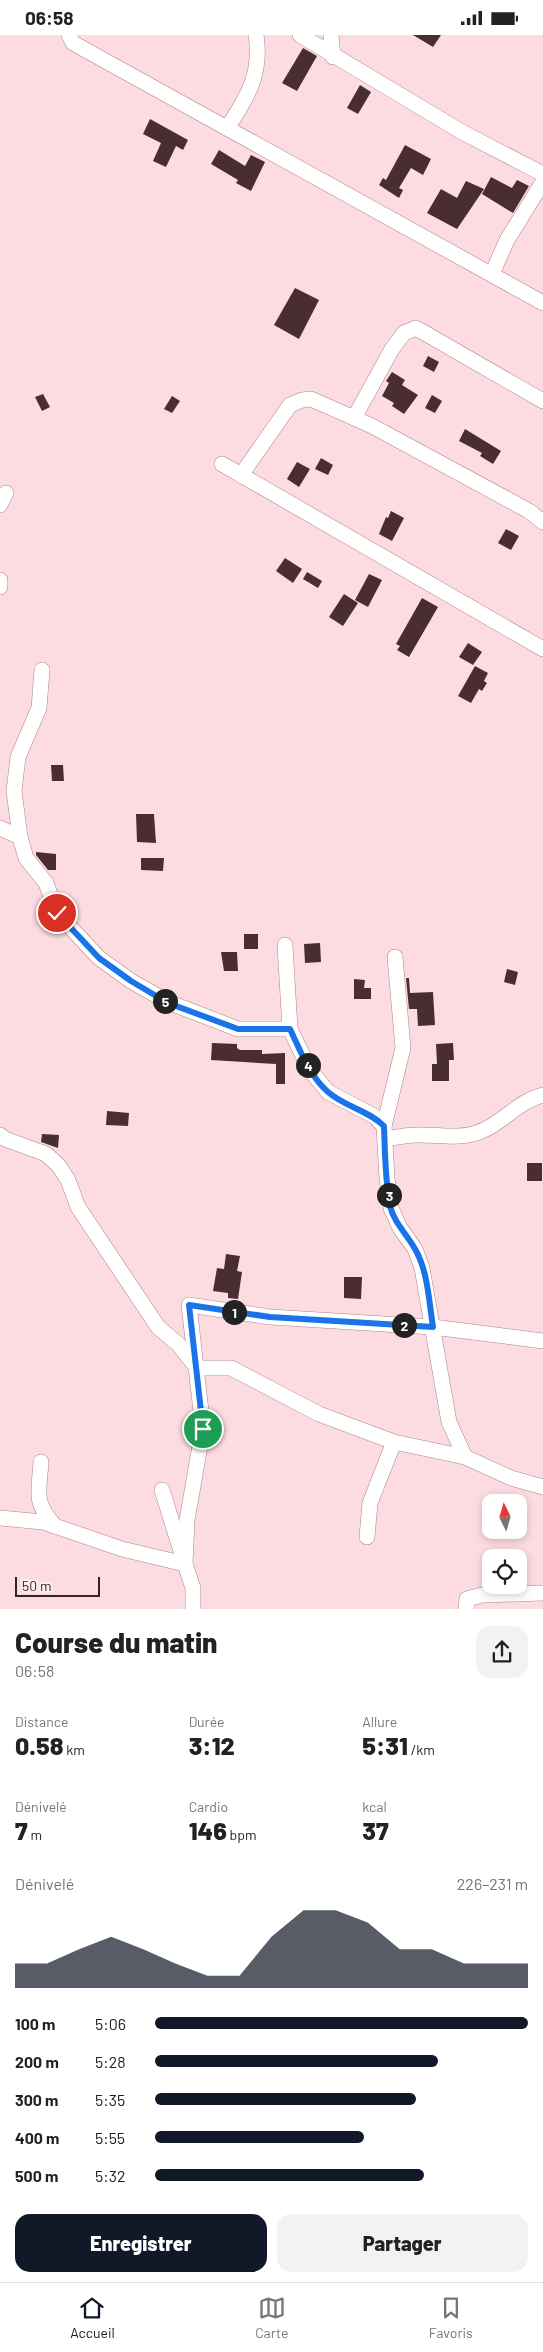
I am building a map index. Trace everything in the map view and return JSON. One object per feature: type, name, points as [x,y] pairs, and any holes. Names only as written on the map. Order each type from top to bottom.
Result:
[{"type":"street","points":[[227,128],[252,89],[258,52],[256,35]]},
{"type":"street","points":[[300,35],[333,57],[462,132],[543,174]]},
{"type":"street","points":[[331,35],[333,57]]},
{"type":"street","points":[[71,39],[227,128],[543,303]]},
{"type":"street","points":[[492,275],[507,240],[543,182]]},
{"type":"street","points":[[354,418],[392,349],[404,333],[416,328],[543,401]]},
{"type":"street","points":[[241,475],[290,405],[302,400],[311,399],[354,418],[529,511],[543,522]]},
{"type":"street","points":[[222,464],[543,649]]},
{"type":"street","points":[[0,580],[0,587]]},
{"type":"street","points":[[42,670],[39,709],[18,757],[14,791],[20,837],[26,858],[46,883],[57,913],[99,958],[131,981],[168,1003],[238,1029],[290,1029]]},
{"type":"street","points":[[0,828],[20,837]]},
{"type":"street","points":[[285,945],[290,1029],[310,1070],[328,1092],[374,1116],[385,1133]]},
{"type":"street","points":[[395,957],[402,1048],[385,1133],[391,1208],[400,1228],[415,1249],[422,1268],[449,1422],[465,1457]]},
{"type":"street","points":[[385,1133],[449,1137],[474,1134],[504,1118],[531,1098],[543,1095]]},
{"type":"street","points":[[0,1135],[5,1139],[46,1154],[59,1166],[68,1180],[78,1207],[158,1327],[178,1344],[197,1368]]},
{"type":"street","points":[[185,1564],[187,1520],[203,1429],[189,1305],[270,1317],[433,1327],[543,1341]]},
{"type":"street","points":[[197,1368],[231,1368],[319,1414],[394,1442],[465,1457],[511,1478],[543,1487]]},
{"type":"street","points":[[367,1537],[370,1503],[394,1442]]},
{"type":"street","points":[[42,1462],[38,1497],[42,1512],[56,1528]]},
{"type":"street","points":[[162,1490],[185,1564],[203,1609]]},
{"type":"street","points":[[0,1518],[43,1523],[122,1549],[185,1564]]},
{"type":"street","points":[[193,1609],[194,1588]]},
{"type":"street","points":[[466,1609],[467,1599],[482,1595],[543,1593]]},
{"type":"building","points":[[413,35],[441,35],[433,47]]},
{"type":"building","points":[[303,48],[317,56],[297,91],[282,83]]},
{"type":"building","points":[[360,85],[371,92],[358,114],[347,108]]},
{"type":"building","points":[[150,119],[188,140],[183,150],[176,146],[166,167],[153,161],[161,143],[143,134]]},
{"type":"building","points":[[405,145],[431,159],[423,175],[411,168],[399,188],[403,190],[399,198],[379,185],[383,178],[386,180]]},
{"type":"building","points":[[219,150],[245,166],[251,155],[265,162],[251,191],[236,183],[238,180],[211,164]]},
{"type":"building","points":[[491,177],[512,188],[517,180],[529,186],[513,213],[482,194]]},
{"type":"building","points":[[466,181],[484,189],[457,229],[427,213],[441,189],[457,198]]},
{"type":"building","points":[[295,288],[319,300],[299,339],[274,325]]},
{"type":"building","points":[[428,356],[439,362],[434,372],[423,366]]},
{"type":"building","points":[[392,372],[405,380],[402,385],[418,395],[404,414],[392,406],[394,403],[382,396],[389,383],[386,381]]},
{"type":"building","points":[[43,394],[50,407],[42,411],[35,397]]},
{"type":"building","points":[[432,395],[442,401],[435,413],[425,408]]},
{"type":"building","points":[[172,396],[180,401],[172,413],[164,409]]},
{"type":"building","points":[[465,429],[501,451],[493,464],[480,456],[482,453],[459,441]]},
{"type":"building","points":[[321,458],[333,465],[328,475],[315,469]]},
{"type":"building","points":[[297,462],[310,469],[299,487],[287,479]]},
{"type":"building","points":[[391,511],[404,518],[392,541],[379,534],[386,517],[388,518]]},
{"type":"building","points":[[506,529],[519,536],[511,550],[498,543]]},
{"type":"building","points":[[285,558],[302,569],[293,583],[276,571]]},
{"type":"building","points":[[307,572],[322,581],[318,588],[303,579]]},
{"type":"building","points":[[369,574],[382,580],[368,607],[355,600]]},
{"type":"building","points":[[344,594],[358,603],[343,626],[329,617]]},
{"type":"building","points":[[422,598],[438,607],[409,657],[397,650],[400,646],[396,644]]},
{"type":"building","points":[[468,643],[482,652],[473,665],[459,657]]},
{"type":"building","points":[[475,666],[488,673],[484,681],[487,683],[482,691],[479,689],[471,703],[458,696]]},
{"type":"building","points":[[51,765],[63,765],[64,781],[52,781]]},
{"type":"building","points":[[136,814],[154,814],[156,843],[137,842]]},
{"type":"building","points":[[36,852],[56,854],[56,870],[48,870],[36,855]]},
{"type":"building","points":[[141,858],[164,858],[163,871],[141,870]]},
{"type":"building","points":[[244,934],[258,934],[258,949],[244,949]]},
{"type":"building","points":[[320,943],[321,962],[305,963],[304,944]]},
{"type":"building","points":[[221,952],[237,952],[238,971],[224,971]]},
{"type":"building","points":[[507,969],[518,972],[515,985],[504,982]]},
{"type":"building","points":[[406,978],[409,978],[410,993],[433,992],[435,1025],[418,1026],[417,1009],[409,1009]]},
{"type":"building","points":[[354,979],[365,980],[364,988],[371,988],[371,999],[354,999]]},
{"type":"building","points":[[212,1043],[237,1044],[237,1048],[240,1050],[262,1050],[262,1054],[285,1053],[285,1084],[276,1084],[276,1064],[211,1060]]},
{"type":"building","points":[[453,1043],[454,1060],[449,1060],[449,1081],[432,1081],[432,1064],[437,1064],[436,1044]]},
{"type":"building","points":[[107,1111],[129,1113],[128,1126],[106,1125]]},
{"type":"building","points":[[42,1134],[59,1135],[58,1148],[41,1142]]},
{"type":"building","points":[[527,1163],[542,1163],[542,1181],[527,1181]]},
{"type":"building","points":[[226,1254],[240,1256],[237,1271],[242,1272],[238,1299],[228,1298],[228,1293],[213,1291],[217,1268],[224,1269]]},
{"type":"building","points":[[344,1277],[362,1277],[361,1299],[344,1298]]},
{"type":"route","points":[[57,913],[99,958],[131,981],[168,1003],[238,1029],[290,1029],[310,1070],[328,1092],[374,1116],[384,1126],[386,1178],[391,1208],[400,1228],[415,1249],[422,1268],[433,1327],[270,1317],[189,1305],[203,1429]]}]
